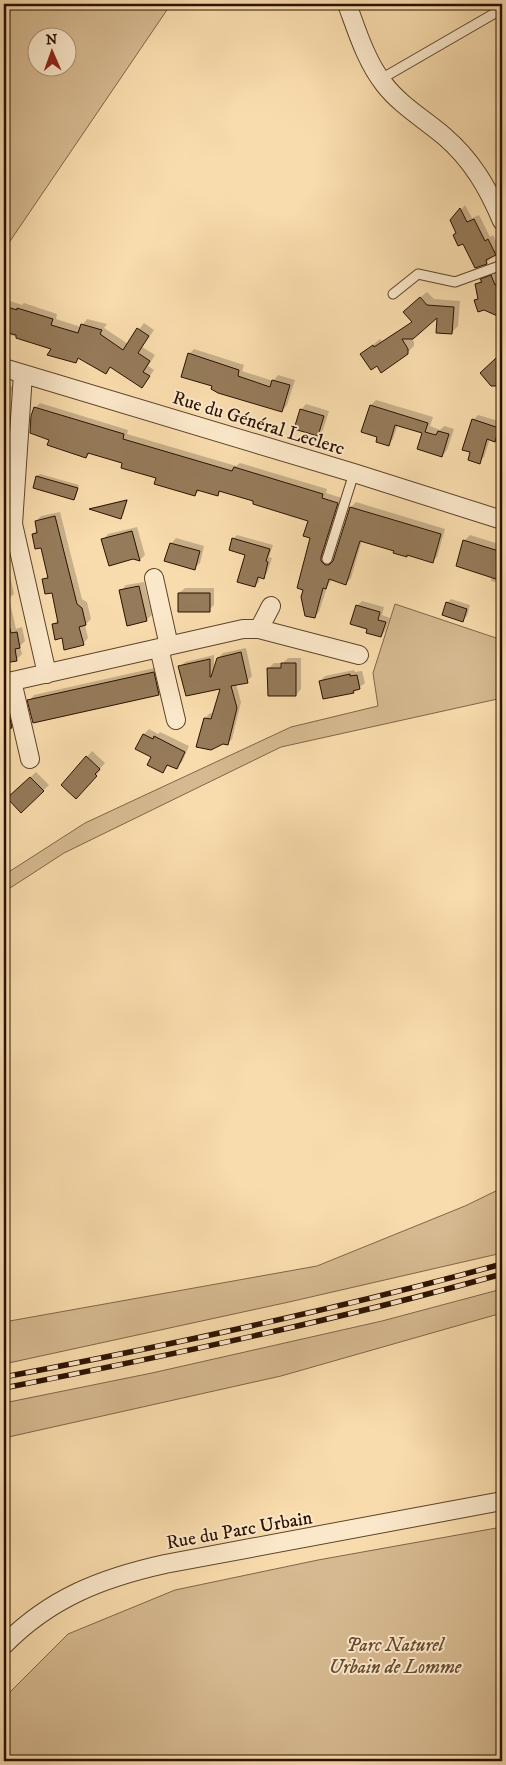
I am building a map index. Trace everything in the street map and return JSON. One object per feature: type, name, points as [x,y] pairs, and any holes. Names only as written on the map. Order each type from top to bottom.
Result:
[{"type":"street","points":[[348,4],[367,54],[381,78],[400,100],[445,137],[465,157],[490,192],[502,221]]},
{"type":"street","name":"Rue du Général Leclerc","points":[[4,368],[354,473],[502,520]]},
{"type":"street","points":[[23,374],[13,524],[47,674]]},
{"type":"street","points":[[154,578],[176,720]]},
{"type":"street","points":[[259,629],[272,606]]},
{"type":"street","points":[[30,758],[8,682],[244,629],[259,629],[359,655]]},
{"type":"street","name":"Rue du Parc Urbain","points":[[4,1645],[17,1632],[56,1604],[76,1592],[118,1575],[165,1564],[502,1501]]},
{"type":"lane","points":[[381,78],[502,8]]},
{"type":"lane","points":[[393,294],[418,274],[455,282],[502,265]]},
{"type":"lane","points":[[327,559],[354,473]]},
{"type":"green space","points":[[4,4],[171,4],[4,250]]},
{"type":"green space","points":[[395,604],[502,640],[502,698],[281,747],[64,853],[4,892],[4,875],[85,823],[291,727],[378,706],[373,673]]},
{"type":"green space","points":[[502,1188],[502,1253],[4,1364],[4,1322],[317,1266],[465,1206]]},
{"type":"green space","points":[[502,1289],[502,1313],[281,1376],[4,1438],[4,1403],[152,1373],[382,1321]]},
{"type":"green space","name":"Parc Naturel Urbain de Lomme","points":[[502,1527],[502,1761],[4,1761],[4,1698],[68,1634],[175,1590],[318,1560]]},
{"type":"building","points":[[460,208],[467,222],[474,219],[485,241],[488,239],[496,255],[486,260],[487,264],[475,268],[463,244],[458,246],[453,235],[456,233],[450,220]]},
{"type":"building","points":[[491,275],[502,297],[502,318],[484,310],[478,312],[474,300],[478,299],[475,284],[482,282],[480,279]]},
{"type":"building","points":[[420,297],[427,305],[454,307],[452,334],[436,333],[437,318],[413,339],[402,339],[408,349],[408,354],[381,373],[377,366],[371,370],[360,354],[412,322],[403,312]]},
{"type":"building","points":[[4,306],[53,319],[51,325],[78,333],[81,324],[102,330],[100,334],[123,350],[137,328],[149,336],[138,353],[150,361],[143,372],[150,376],[142,388],[110,367],[106,374],[78,358],[76,363],[47,355],[51,349],[16,338],[16,335],[4,332]]},
{"type":"building","points":[[188,353],[239,370],[238,376],[270,387],[272,380],[290,385],[282,412],[218,393],[211,389],[212,386],[181,377]]},
{"type":"building","points":[[496,358],[502,365],[502,386],[491,386],[480,373]]},
{"type":"building","points":[[370,405],[428,423],[425,432],[436,435],[438,431],[449,434],[442,457],[417,449],[422,433],[395,425],[389,446],[376,442],[377,437],[361,432]]},
{"type":"building","points":[[34,407],[124,434],[123,439],[232,471],[234,467],[323,494],[322,498],[338,503],[321,557],[321,561],[325,565],[329,565],[333,561],[350,507],[441,534],[433,563],[393,553],[394,551],[360,541],[346,585],[329,579],[326,589],[323,588],[315,618],[305,616],[301,597],[303,590],[297,588],[310,538],[303,536],[308,521],[219,491],[218,496],[197,490],[195,496],[154,484],[156,478],[121,468],[122,463],[88,453],[86,458],[47,445],[49,440],[30,433],[31,416]]},
{"type":"building","points":[[300,409],[324,416],[318,436],[294,429]]},
{"type":"building","points":[[472,419],[499,428],[495,442],[487,439],[480,464],[468,460],[470,452],[462,450]]},
{"type":"building","points":[[36,476],[78,488],[74,500],[33,488]]},
{"type":"building","points":[[127,500],[121,519],[89,509]]},
{"type":"building","points":[[55,516],[77,604],[82,608],[86,625],[79,627],[84,645],[64,650],[62,638],[55,640],[52,624],[58,623],[52,593],[45,594],[42,579],[48,578],[41,548],[35,549],[32,534],[37,533],[35,521]]},
{"type":"building","points":[[132,531],[140,561],[133,559],[109,566],[101,539]]},
{"type":"building","points":[[232,538],[270,549],[266,561],[268,562],[264,579],[258,577],[255,587],[237,582],[245,555],[229,550]]},
{"type":"building","points":[[463,540],[502,552],[502,581],[456,566]]},
{"type":"building","points":[[170,543],[200,551],[195,570],[164,561]]},
{"type":"building","points":[[139,586],[147,621],[127,626],[119,590]]},
{"type":"building","points":[[178,593],[210,593],[210,612],[178,612]]},
{"type":"building","points":[[446,602],[467,609],[463,622],[442,615]]},
{"type":"building","points":[[356,605],[380,612],[378,620],[386,622],[381,637],[366,633],[367,629],[350,624]]},
{"type":"building","points":[[4,625],[9,625],[11,633],[17,632],[20,648],[15,649],[17,661],[4,663]]},
{"type":"building","points":[[241,652],[248,683],[231,686],[237,708],[228,745],[223,744],[211,750],[196,747],[204,718],[211,719],[220,689],[186,696],[178,666],[210,659],[211,677],[217,658]]},
{"type":"building","points":[[281,663],[296,663],[296,696],[268,696],[267,668],[281,668]]},
{"type":"building","points":[[154,672],[159,695],[33,723],[27,700]]},
{"type":"building","points":[[350,674],[350,676],[357,675],[360,689],[353,691],[354,693],[323,699],[319,681]]},
{"type":"building","points":[[4,705],[7,705],[12,728],[4,729]]},
{"type":"building","points":[[143,734],[153,739],[154,736],[185,752],[177,769],[167,765],[163,773],[147,765],[151,757],[135,749]]},
{"type":"building","points":[[86,756],[100,769],[95,774],[97,776],[76,799],[61,785]]},
{"type":"building","points":[[30,777],[44,791],[21,813],[7,798]]},
{"type":"railway","points":[[4,1377],[254,1325],[502,1264]]},
{"type":"railway","points":[[4,1388],[254,1336],[378,1307],[502,1274]]}]
